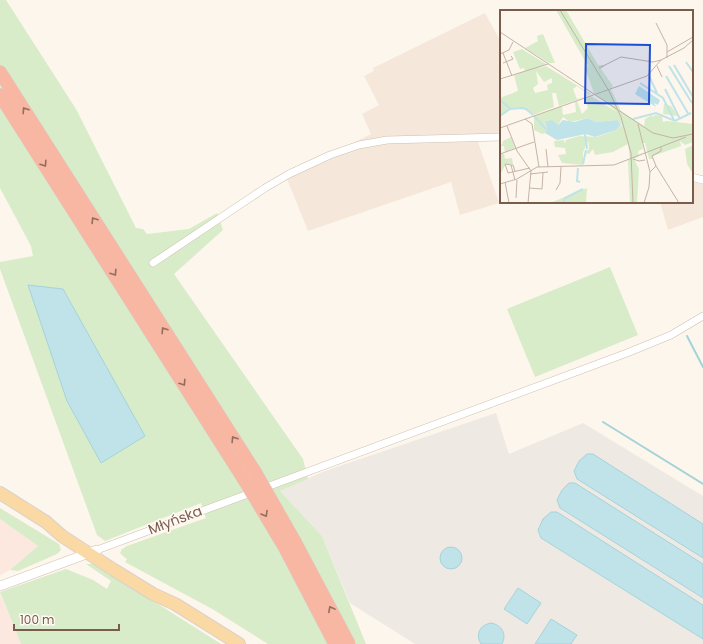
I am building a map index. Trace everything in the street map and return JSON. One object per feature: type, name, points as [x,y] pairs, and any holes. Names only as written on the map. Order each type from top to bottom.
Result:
[{"type":"highway","points":[[0,72],[250,476],[294,566],[335,644]]},
{"type":"highway","points":[[0,95],[305,561],[349,644]]},
{"type":"main road","points":[[0,493],[46,522],[62,536],[92,551],[154,594],[175,604],[239,644]]},
{"type":"street","points":[[153,263],[265,188],[289,174],[330,155],[359,145],[387,140],[500,137]]},
{"type":"street","points":[[693,177],[703,180]]},
{"type":"street","name":"Młyńska","points":[[0,586],[658,341],[683,329],[703,316]]},
{"type":"shaded area","points":[[485,13],[500,40],[500,133],[477,139],[499,203],[460,215],[451,182],[308,231],[287,179],[371,134],[362,114],[379,105],[364,76],[374,71],[373,68]]},
{"type":"shaded area","points":[[693,179],[703,182],[703,217],[668,230],[660,203],[693,203]]},
{"type":"shaded area","points":[[496,413],[509,454],[583,423],[703,496],[703,644],[415,644],[350,603],[322,536],[280,491],[325,471]]},
{"type":"shaded area","points":[[0,519],[38,546],[10,570],[0,575]]},
{"type":"shaded area","points":[[0,593],[21,644],[0,644]]},
{"type":"green space","points":[[0,0],[6,0],[76,109],[136,228],[143,229],[147,234],[189,229],[217,213],[223,230],[174,274],[303,459],[308,479],[280,491],[322,536],[366,644],[268,644],[214,610],[125,562],[127,559],[120,553],[122,549],[127,546],[206,518],[201,503],[105,541],[97,535],[0,269],[0,262],[33,256],[31,246],[0,188]]},
{"type":"green space","points":[[610,267],[638,335],[535,377],[507,309]]},
{"type":"green space","points":[[0,508],[59,544],[61,550],[57,554],[18,571],[10,570],[38,546],[0,519]]},
{"type":"green space","points":[[86,564],[95,564],[221,644],[21,644],[0,592],[66,569],[93,580],[107,589],[111,581]]},
{"type":"water","points":[[28,285],[63,289],[145,436],[101,463],[67,401]]},
{"type":"water","points":[[587,454],[593,454],[703,524],[703,558],[577,479],[574,471],[579,461]]},
{"type":"water","points":[[569,483],[575,483],[703,564],[703,598],[560,508],[557,500],[562,490]]},
{"type":"water","points":[[551,512],[557,512],[703,605],[703,639],[541,538],[538,530],[543,519]]},
{"type":"water","points":[[451,547],[459,550],[462,558],[459,566],[451,569],[443,566],[440,558],[443,550]]},
{"type":"water","points":[[518,588],[541,603],[527,624],[504,609]]},
{"type":"water","points":[[551,619],[577,635],[571,644],[535,644]]},
{"type":"water","points":[[491,623],[501,628],[504,633],[502,644],[481,644],[478,637],[480,630],[487,624]]},
{"type":"waterway","points":[[687,336],[703,367]]},
{"type":"waterway","points":[[603,422],[703,484]]}]
